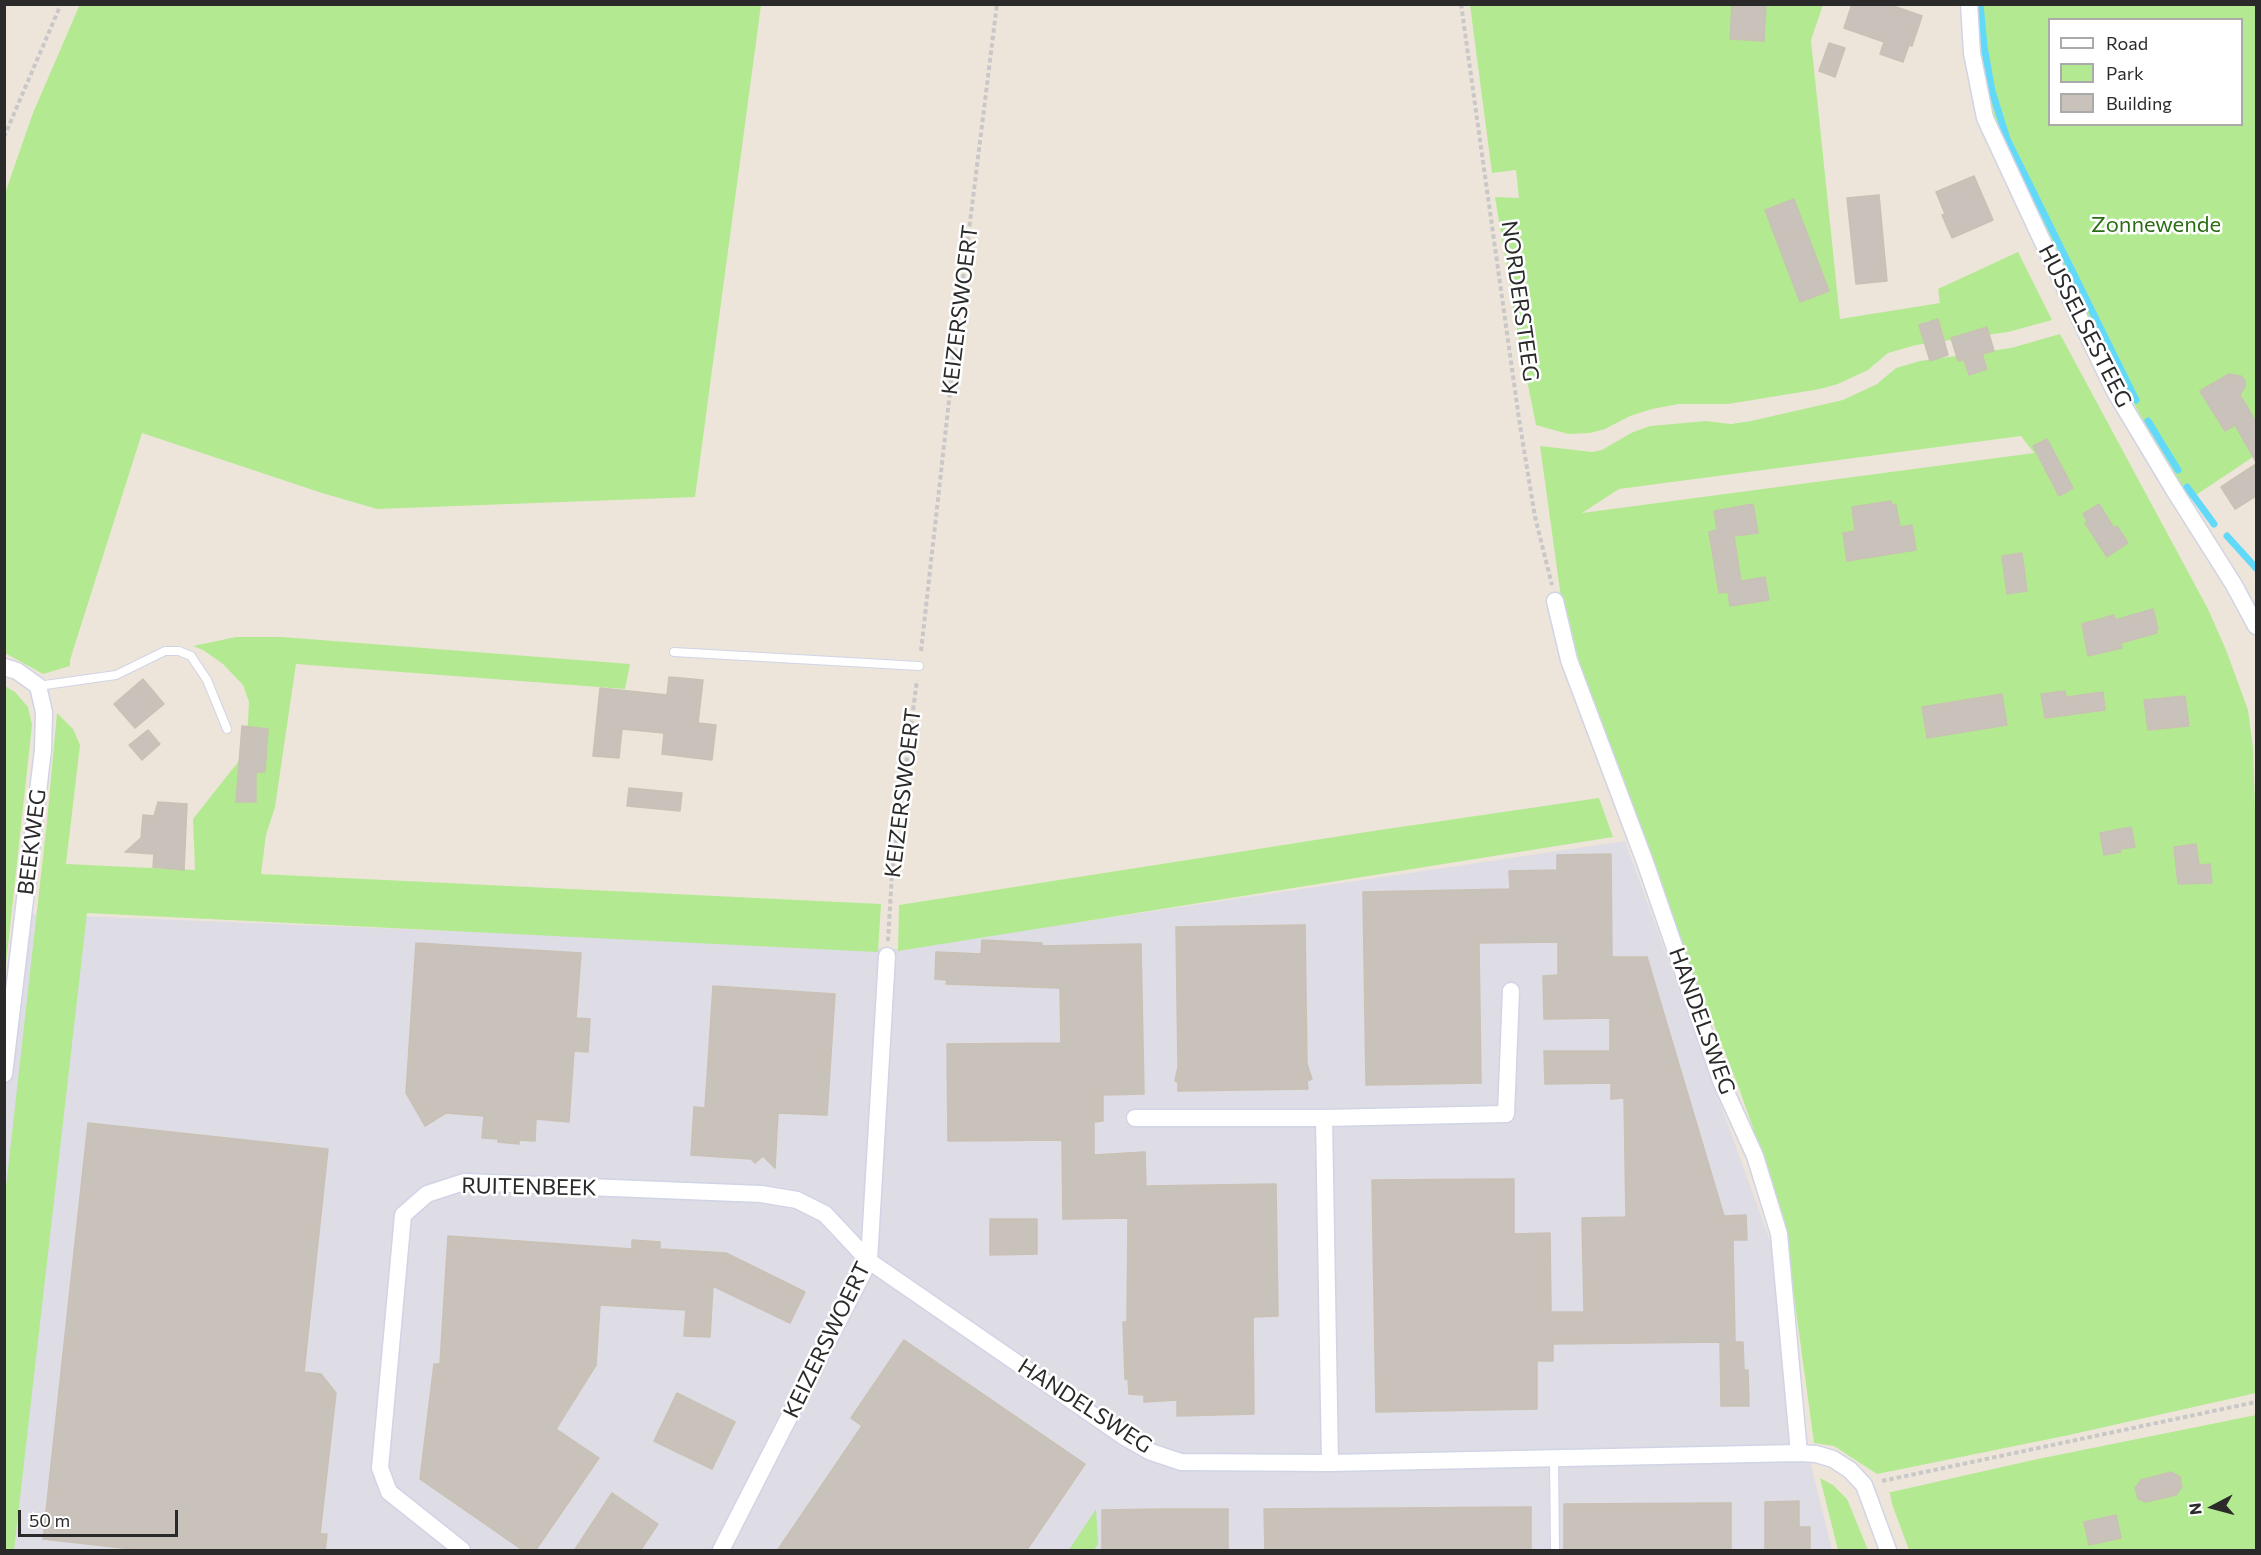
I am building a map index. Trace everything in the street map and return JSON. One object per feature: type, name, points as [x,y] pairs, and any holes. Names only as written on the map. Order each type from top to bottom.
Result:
[{"type":"street","name":"HUSSELSESTEEG","points":[[1970,4],[1972,53],[1985,118],[2037,232],[2114,390],[2256,626]]},
{"type":"street","name":"HANDELSWEG","points":[[1555,601],[1569,660],[1645,862],[1721,1081],[1755,1156],[1779,1234],[1799,1453]]},
{"type":"street","points":[[4,667],[17,671],[38,686]]},
{"type":"street","name":"BEEKWEG","points":[[4,1074],[43,750],[44,712],[38,686]]},
{"type":"street","name":"KEIZERSWOERT","points":[[721,1551],[869,1261],[887,956]]},
{"type":"street","points":[[1135,1118],[1324,1118],[1506,1114],[1511,991]]},
{"type":"street","points":[[1324,1118],[1330,1463]]},
{"type":"street","name":"RUITENBEEK","points":[[462,1551],[389,1492],[380,1468],[403,1215],[426,1194],[464,1182],[761,1194],[797,1200],[825,1214],[869,1261]]},
{"type":"street","name":"HANDELSWEG","points":[[869,1261],[1124,1436],[1151,1452],[1181,1462],[1330,1463],[1554,1457],[1816,1454],[1833,1459],[1850,1470],[1864,1485],[1888,1551]]},
{"type":"lane","points":[[38,686],[116,675],[165,651],[179,651],[191,656],[207,680],[227,729]]},
{"type":"lane","points":[[674,652],[919,666]]},
{"type":"lane","points":[[1554,1457],[1555,1551]]},
{"type":"path","points":[[4,137],[61,4]]},
{"type":"path","name":"KEIZERSWOERT","points":[[887,956],[892,873],[919,666],[959,311],[997,4]]},
{"type":"path","name":"NORDERSTEEG","points":[[1461,4],[1519,419],[1535,517],[1555,601]]},
{"type":"path","points":[[1864,1485],[2256,1402]]},
{"type":"shaded area","points":[[1625,841],[1772,1246],[1803,1432],[1832,1550],[5,1550],[4,1097],[28,914],[898,949]]},
{"type":"green space","points":[[80,4],[761,5],[695,497],[377,509],[142,433],[70,666],[43,674],[5,653],[5,193],[33,113]]},
{"type":"green space","points":[[1470,5],[1823,5],[1811,40],[1840,319],[1940,303],[1938,289],[2018,252],[2052,320],[2008,332],[1916,345],[1888,353],[1868,370],[1838,384],[1820,389],[1728,404],[1679,404],[1652,409],[1590,433],[1568,434],[1536,425],[1517,330],[1495,197],[1519,198],[1516,170],[1492,173]]},
{"type":"green space","name":"Zonnewende","points":[[1975,5],[2256,5],[2256,455],[2187,501],[2095,332],[2002,140],[1984,85]]},
{"type":"green space","points":[[2060,334],[2208,609],[2248,710],[2253,748],[2256,836],[2256,1393],[2069,1435],[1877,1474],[1834,1446],[1814,1443],[1787,1245],[1762,1154],[1739,1088],[1712,1020],[1693,980],[1623,778],[1584,676],[1562,605],[1540,446],[1592,452],[1602,450],[1631,433],[1650,426],[1706,421],[1731,424],[1751,421],[1843,400],[1877,384],[1896,368],[1920,361],[2011,348]],"holes":[[[2021,436],[2034,453],[1582,513],[1619,489]]]},
{"type":"green space","points":[[236,637],[282,637],[630,664],[625,689],[296,664],[275,807],[266,835],[261,874],[881,904],[878,952],[87,913],[14,1550],[5,1550],[5,1196],[57,713],[73,729],[80,745],[66,864],[195,870],[193,819],[238,762],[247,739],[249,702],[243,685],[223,664],[193,646]]},
{"type":"green space","points":[[5,686],[15,692],[28,707],[32,725],[5,973]]},
{"type":"green space","points":[[1599,798],[1613,837],[898,951],[899,905]]},
{"type":"green space","points":[[2256,1415],[2256,1550],[1909,1550],[1890,1493],[1887,1493],[2033,1460]]},
{"type":"green space","points":[[1820,1478],[1833,1485],[1847,1499],[1868,1550],[1838,1550]]},
{"type":"green space","points":[[1096,1509],[1098,1544],[1094,1550],[1069,1550]]},
{"type":"building","points":[[1732,4],[1766,4],[1764,41],[1730,39]]},
{"type":"building","points":[[1852,4],[1888,4],[1922,16],[1912,46],[1909,45],[1903,62],[1880,54],[1884,42],[1844,28]]},
{"type":"building","points":[[1829,43],[1845,48],[1835,77],[1819,71]]},
{"type":"building","points":[[1974,176],[1993,220],[1952,238],[1942,215],[1945,214],[1936,192]]},
{"type":"building","points":[[1879,195],[1887,281],[1856,284],[1847,198]]},
{"type":"building","points":[[1794,199],[1829,291],[1800,302],[1765,210]]},
{"type":"building","points":[[1938,319],[1948,355],[1930,361],[1919,325]]},
{"type":"building","points":[[1987,327],[1994,351],[1982,354],[1987,369],[1969,375],[1964,360],[1958,361],[1951,338]]},
{"type":"building","points":[[2229,374],[2241,376],[2245,381],[2240,395],[2256,422],[2256,462],[2235,425],[2225,431],[2200,391]]},
{"type":"building","points":[[2047,439],[2073,488],[2059,496],[2033,446]]},
{"type":"building","points":[[2256,464],[2256,496],[2235,509],[2221,487]]},
{"type":"building","points":[[1891,501],[1892,505],[1896,505],[1900,527],[1912,525],[1916,550],[1847,561],[1843,533],[1855,531],[1852,507]]},
{"type":"building","points":[[1753,504],[1758,533],[1734,536],[1741,581],[1765,577],[1769,600],[1730,606],[1728,592],[1719,593],[1709,532],[1717,530],[1714,511]]},
{"type":"building","points":[[2099,504],[2114,528],[2117,526],[2128,543],[2107,557],[2085,523],[2088,522],[2083,514]]},
{"type":"building","points":[[2022,553],[2027,591],[2007,594],[2002,556]]},
{"type":"building","points":[[2153,609],[2157,633],[2121,643],[2122,648],[2088,656],[2082,624],[2114,615],[2115,620]]},
{"type":"building","points":[[669,677],[703,680],[698,723],[716,725],[712,760],[662,754],[664,733],[622,729],[619,758],[593,756],[600,688],[667,695]]},
{"type":"building","points":[[143,679],[164,704],[135,728],[114,704]]},
{"type":"building","points":[[2065,691],[2066,697],[2103,692],[2105,710],[2045,718],[2041,694]]},
{"type":"building","points":[[2002,694],[2007,725],[1927,738],[1922,707]]},
{"type":"building","points":[[2185,696],[2189,726],[2148,730],[2144,700]]},
{"type":"building","points":[[242,726],[268,729],[265,772],[256,772],[256,802],[236,802]]},
{"type":"building","points":[[148,730],[160,744],[142,760],[129,745]]},
{"type":"building","points":[[629,788],[682,793],[680,811],[627,806]]},
{"type":"building","points":[[158,802],[187,804],[184,870],[153,867],[154,854],[125,852],[141,838],[143,815],[154,816]]},
{"type":"building","points":[[2131,827],[2135,847],[2120,849],[2121,852],[2104,855],[2100,833]]},
{"type":"building","points":[[2196,844],[2199,865],[2210,864],[2212,883],[2178,884],[2174,847]]},
{"type":"building","points":[[1611,854],[1612,957],[1647,957],[1724,1216],[1746,1215],[1747,1240],[1733,1240],[1735,1342],[1743,1342],[1744,1370],[1748,1370],[1749,1406],[1721,1406],[1720,1342],[1553,1344],[1553,1361],[1537,1361],[1537,1409],[1376,1412],[1372,1180],[1514,1179],[1514,1234],[1550,1233],[1551,1312],[1584,1312],[1582,1218],[1626,1217],[1624,1098],[1611,1099],[1611,1083],[1545,1084],[1544,1051],[1610,1051],[1610,1018],[1544,1019],[1543,976],[1558,975],[1558,942],[1479,943],[1481,1083],[1366,1085],[1363,892],[1510,889],[1509,871],[1557,870],[1557,855]]},
{"type":"building","points":[[1305,925],[1307,1064],[1312,1079],[1307,1081],[1308,1089],[1178,1091],[1178,1082],[1175,1081],[1178,1067],[1176,927]]},
{"type":"building","points":[[982,940],[1042,943],[1042,946],[1141,944],[1144,1094],[1103,1095],[1103,1121],[1094,1122],[1094,1155],[1145,1152],[1146,1188],[1148,1186],[1276,1184],[1278,1316],[1253,1317],[1254,1414],[1177,1416],[1177,1400],[1144,1402],[1144,1395],[1129,1394],[1128,1379],[1125,1379],[1123,1322],[1127,1322],[1128,1218],[1063,1219],[1062,1140],[948,1141],[947,1044],[1061,1043],[1060,988],[946,984],[947,980],[935,979],[936,952],[981,954]]},
{"type":"building","points":[[416,943],[581,953],[576,1018],[590,1019],[588,1052],[574,1051],[569,1122],[536,1119],[535,1141],[519,1140],[519,1144],[482,1138],[484,1116],[446,1113],[425,1126],[406,1093]]},
{"type":"building","points":[[713,986],[835,994],[827,1115],[778,1113],[775,1168],[763,1156],[755,1163],[751,1159],[691,1155],[694,1107],[705,1108]]},
{"type":"building","points":[[88,1123],[328,1149],[304,1372],[321,1374],[336,1393],[320,1534],[327,1534],[325,1551],[149,1551],[43,1539]]},
{"type":"building","points":[[990,1219],[1037,1219],[1037,1254],[990,1255]]},
{"type":"building","points":[[448,1236],[632,1249],[632,1240],[660,1242],[660,1249],[726,1253],[805,1292],[790,1323],[713,1286],[710,1337],[684,1336],[686,1310],[600,1305],[596,1365],[556,1429],[599,1458],[535,1551],[524,1551],[420,1479],[434,1364],[440,1364]]},
{"type":"building","points":[[904,1340],[1085,1464],[1026,1551],[777,1551],[862,1426],[851,1418]]},
{"type":"building","points":[[677,1393],[735,1422],[712,1469],[654,1441]]},
{"type":"building","points":[[2171,1472],[2180,1477],[2182,1487],[2176,1495],[2146,1502],[2138,1499],[2135,1488],[2141,1480]]},
{"type":"building","points":[[612,1493],[658,1524],[640,1551],[574,1551]]},
{"type":"building","points":[[1799,1501],[1799,1527],[1810,1527],[1810,1551],[1765,1551],[1765,1502]]},
{"type":"building","points":[[1731,1503],[1731,1551],[1564,1551],[1564,1504]]},
{"type":"building","points":[[1531,1507],[1531,1551],[1265,1551],[1264,1509]]},
{"type":"building","points":[[1228,1509],[1228,1551],[1102,1551],[1102,1510]]},
{"type":"building","points":[[2116,1515],[2121,1538],[2089,1545],[2084,1522]]},
{"type":"waterway","points":[[1980,4],[1992,91],[2007,139],[2136,400]]},
{"type":"waterway","points":[[2148,421],[2178,470]]},
{"type":"waterway","points":[[2187,487],[2214,524]]},
{"type":"waterway","points":[[2227,536],[2256,568]]}]
